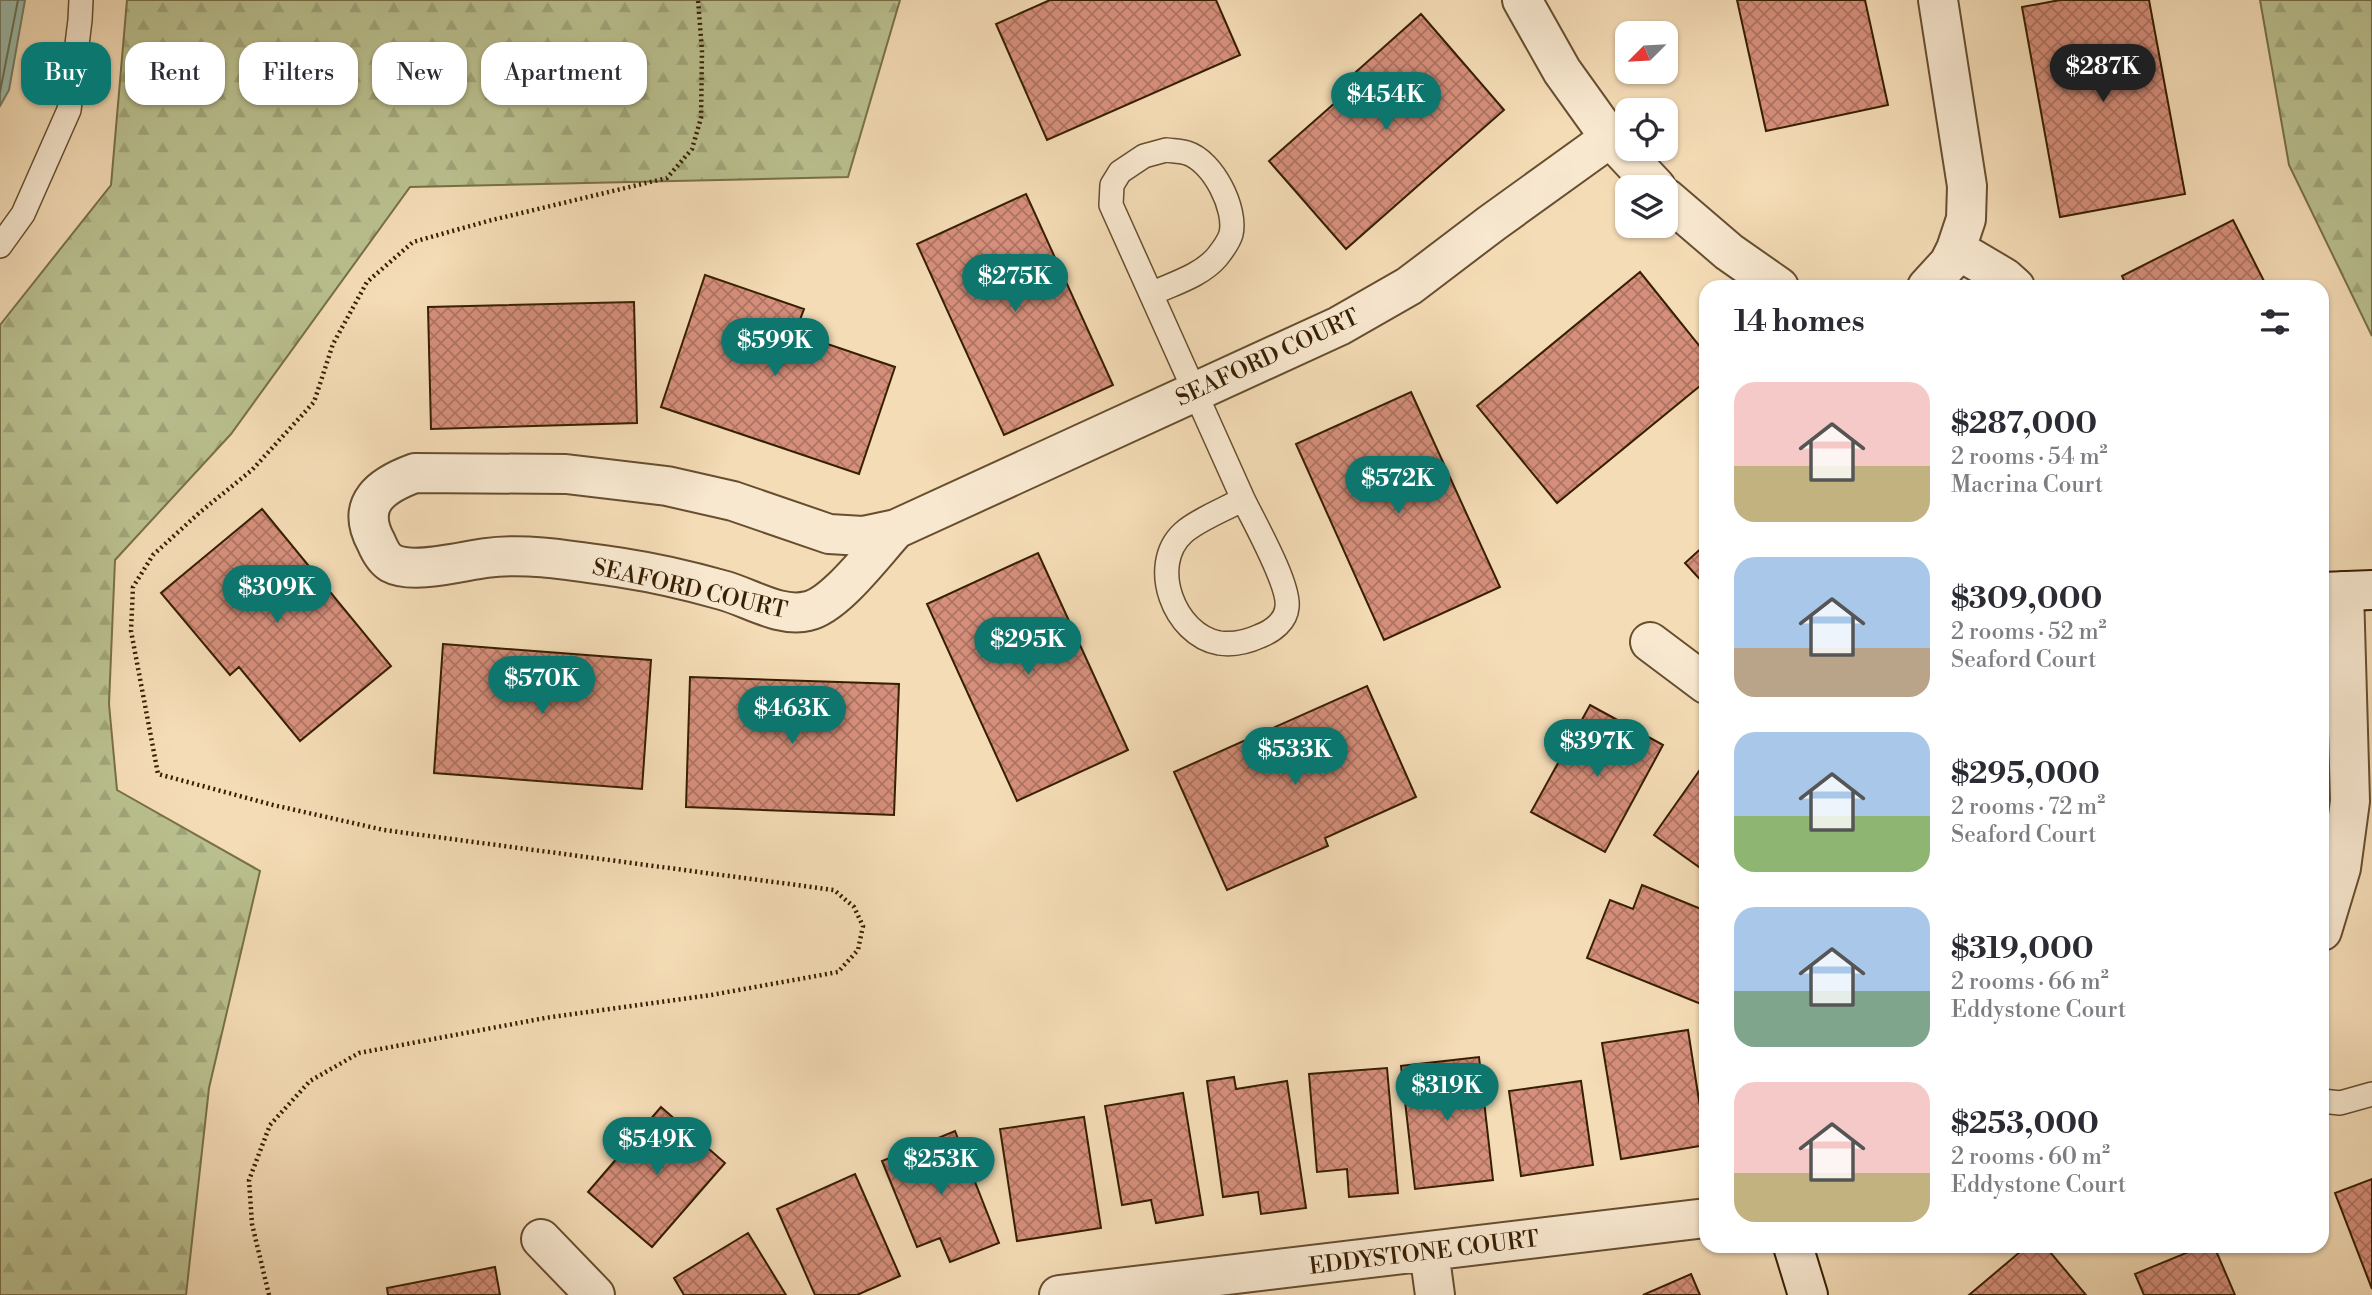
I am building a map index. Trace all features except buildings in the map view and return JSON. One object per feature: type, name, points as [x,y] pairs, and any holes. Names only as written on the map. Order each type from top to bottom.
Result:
[{"type":"street","points":[[1522,0],[1562,71],[1611,138],[1645,175]]},
{"type":"street","points":[[1933,280],[1949,263],[1956,250],[1966,219],[1967,186],[1938,0]]},
{"type":"street","name":"SEAFORD COURT","points":[[896,529],[830,601],[809,611],[785,612],[722,590],[626,569],[536,558],[490,557],[414,568],[391,563],[381,553],[372,536],[369,512],[373,498],[391,482],[415,473],[566,474],[680,489],[733,501],[829,534],[863,536],[896,529],[1339,327],[1409,286],[1611,138]]},
{"type":"street","points":[[1678,208],[1729,253],[1769,280]]},
{"type":"street","points":[[1956,250],[2007,280]]},
{"type":"street","points":[[2329,908],[2341,869],[2350,801],[2346,591]]},
{"type":"street","points":[[1650,642],[1699,679]]},
{"type":"street","name":"EDDYSTONE COURT","points":[[1059,1295],[1150,1289],[1429,1251],[1699,1219]]},
{"type":"street","points":[[541,1239],[596,1295]]},
{"type":"street","points":[[1429,1251],[1435,1295]]},
{"type":"street","points":[[1795,1253],[1808,1295]]},
{"type":"lane","points":[[0,246],[23,214],[69,110],[81,0]]},
{"type":"lane","points":[[1151,294],[1198,272],[1216,258],[1231,234],[1229,209],[1222,186],[1208,166],[1188,153],[1166,150],[1144,156],[1120,172],[1112,185],[1111,205],[1243,499],[1286,591],[1288,608],[1280,624],[1266,634],[1243,643],[1218,643],[1200,635],[1182,619],[1169,592],[1166,567],[1172,546],[1184,532],[1243,499]]},
{"type":"lane","points":[[2329,1102],[2340,1103],[2372,1094]]},
{"type":"path","points":[[269,1295],[252,1224],[249,1180],[270,1125],[310,1081],[359,1053],[545,1018],[711,995],[838,972],[858,950],[863,926],[854,907],[834,890],[384,830],[273,805],[158,774],[131,631],[133,587],[153,555],[252,470],[314,402],[333,344],[367,282],[413,242],[667,177],[692,149],[701,118],[702,51],[698,0]]},
{"type":"green space","points":[[127,0],[900,0],[848,177],[410,187],[231,434],[115,560],[109,704],[117,790],[260,871],[209,1088],[186,1295],[0,1295],[0,325],[111,185]]},
{"type":"green space","points":[[2260,0],[2372,0],[2372,336],[2289,165]]},
{"type":"water","points":[[0,0],[25,0],[9,90],[0,106]]}]
